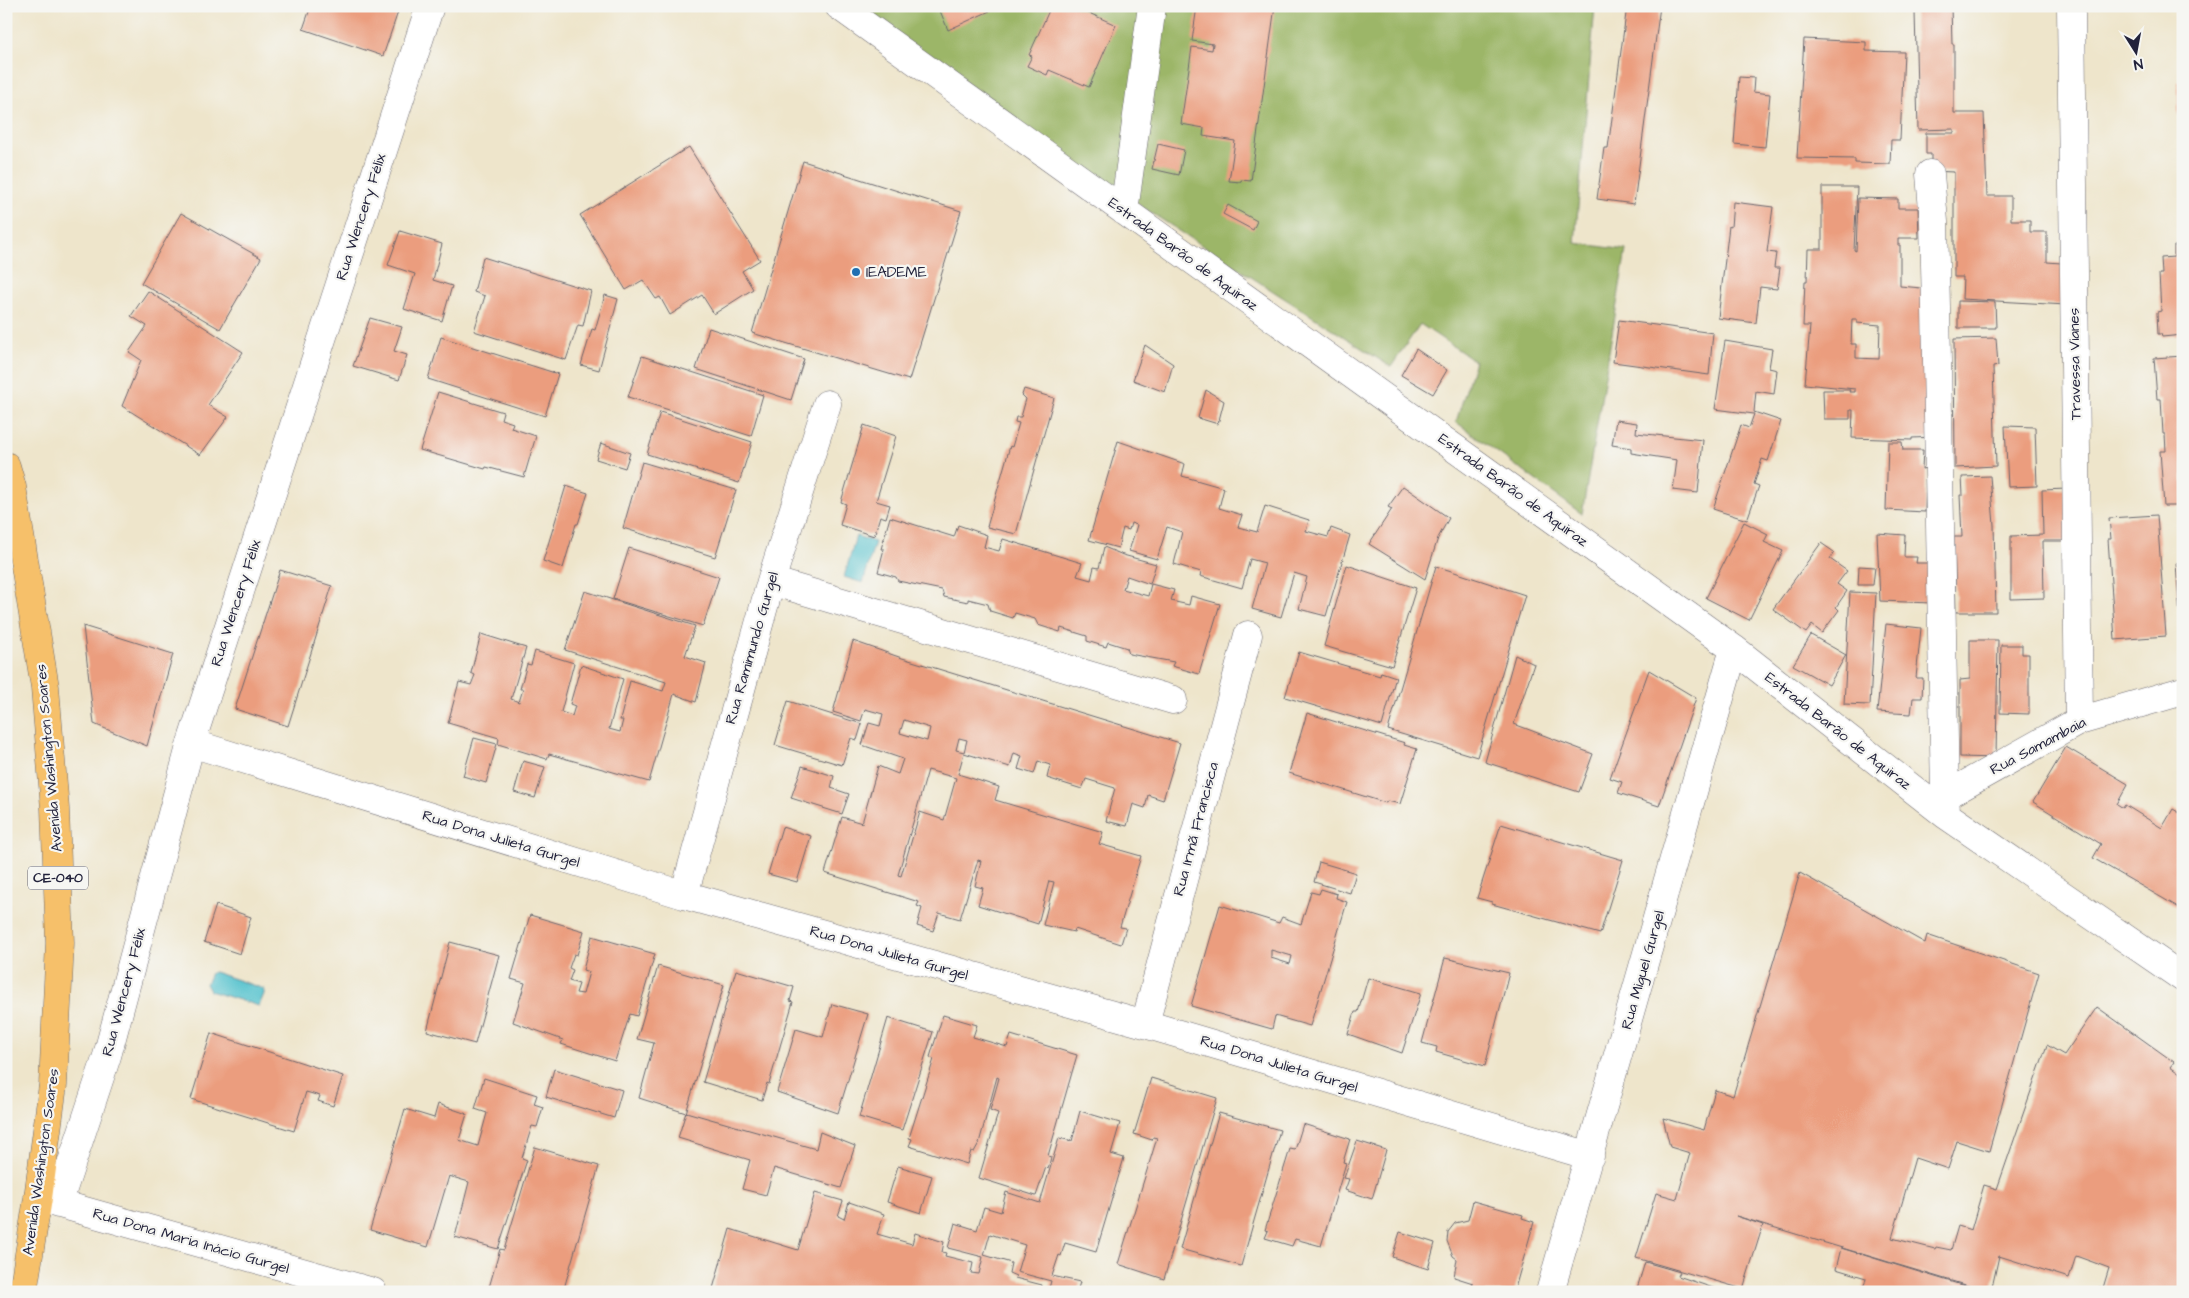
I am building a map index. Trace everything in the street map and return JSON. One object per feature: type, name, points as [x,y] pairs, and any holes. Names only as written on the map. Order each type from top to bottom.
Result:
[{"type":"highway","name":"Avenida Washington Soares","points":[[6,466],[12,487],[45,687],[55,809],[60,943],[48,1201],[23,1292]]},
{"type":"street","name":"Rua Wencery Félix","points":[[48,1201],[107,1056],[190,743],[430,6]]},
{"type":"street","name":"Estrada Barão de Aquiraz","points":[[839,6],[1734,648],[1946,806],[2183,978]]},
{"type":"street","points":[[1124,211],[1152,6]]},
{"type":"street","name":"Travessa Vianes","points":[[2071,6],[2079,721]]},
{"type":"street","points":[[1930,174],[1934,222],[1946,806]]},
{"type":"street","name":"Rua Ramimundo Gurgel","points":[[684,895],[771,581],[827,404]]},
{"type":"street","points":[[771,581],[1173,700]]},
{"type":"street","name":"Rua Irmã Francisca","points":[[1145,1024],[1248,635]]},
{"type":"street","name":"Rua Miguel Gurgel","points":[[1550,1292],[1734,648]]},
{"type":"street","name":"Rua Samambaia","points":[[1946,806],[2079,721],[2183,691]]},
{"type":"street","name":"Rua Dona Julieta Gurgel","points":[[190,743],[684,895],[1145,1024],[1590,1156]]},
{"type":"street","name":"Rua Dona Maria Inácio Gurgel","points":[[48,1201],[373,1292]]},
{"type":"green space","points":[[830,6],[1595,6],[1575,243],[1626,250],[1582,514],[1456,422],[1475,361],[1420,324],[1391,367]]},
{"type":"water","points":[[856,536],[875,542],[863,583],[844,577]]},
{"type":"water","points":[[214,972],[264,989],[259,1006],[210,991],[206,984],[211,973]]},
{"type":"building","points":[[311,6],[400,6],[383,56],[303,29]]},
{"type":"building","points":[[938,6],[991,6],[992,10],[948,30]]},
{"type":"building","points":[[1051,6],[1073,6],[1116,25],[1089,87],[1049,70],[1047,75],[1027,66],[1032,56],[1029,55]]},
{"type":"building","points":[[1197,6],[1275,6],[1251,181],[1229,181],[1235,141],[1203,136],[1204,128],[1181,124],[1192,47],[1212,50],[1213,44],[1192,41]]},
{"type":"building","points":[[1627,6],[1660,6],[1634,204],[1597,199],[1604,148],[1608,148]]},
{"type":"building","points":[[1924,6],[1951,6],[1952,44],[1954,44],[1954,113],[1984,113],[1987,196],[2011,196],[2011,220],[2030,220],[2030,232],[2047,232],[2047,262],[2061,263],[2066,305],[1962,299],[1963,277],[1954,277],[1954,172],[1931,171],[1931,154],[1926,154],[1926,133],[1954,133],[1954,129],[1918,130],[1915,12],[1924,11]]},
{"type":"building","points":[[1804,39],[1866,42],[1866,51],[1904,52],[1900,140],[1891,140],[1890,164],[1855,163],[1855,159],[1797,158]]},
{"type":"building","points":[[1739,77],[1754,78],[1753,92],[1770,94],[1765,147],[1734,144]]},
{"type":"building","points":[[2178,82],[2183,82],[2183,115],[2178,115]]},
{"type":"building","points":[[1158,144],[1184,150],[1179,175],[1152,169]]},
{"type":"building","points":[[689,147],[760,260],[742,271],[753,289],[714,314],[702,295],[670,315],[660,297],[656,299],[643,280],[626,290],[580,215]]},
{"type":"building","name":"IEADEME","points":[[803,161],[961,211],[909,380],[752,333]]},
{"type":"building","points":[[1822,187],[1857,187],[1854,250],[1856,251],[1858,198],[1898,199],[1898,208],[1918,208],[1919,238],[1898,238],[1898,245],[1900,245],[1900,286],[1932,289],[1935,437],[1912,438],[1912,440],[1852,438],[1853,410],[1850,410],[1850,419],[1824,419],[1823,390],[1850,390],[1849,392],[1855,392],[1855,389],[1805,384],[1810,326],[1803,326],[1808,249],[1822,249]],"holes":[[[1852,319],[1857,319],[1857,323],[1880,325],[1879,359],[1856,358],[1856,344],[1851,344]]]},
{"type":"building","points":[[1733,202],[1773,207],[1767,252],[1776,253],[1774,268],[1780,268],[1777,289],[1760,287],[1756,323],[1718,318]]},
{"type":"building","points":[[1228,205],[1257,221],[1253,230],[1223,214]]},
{"type":"building","points":[[181,213],[261,258],[220,329],[141,283]]},
{"type":"building","points":[[400,231],[442,244],[433,280],[452,286],[442,321],[404,309],[415,274],[388,265]]},
{"type":"building","points":[[2174,246],[2183,246],[2183,335],[2162,337],[2161,334],[2158,334],[2157,312],[2161,311],[2159,274],[2162,274],[2161,258],[2174,257]]},
{"type":"building","points":[[483,257],[591,291],[583,326],[578,325],[566,360],[474,331],[485,296],[474,292]]},
{"type":"building","points":[[148,291],[243,352],[208,405],[228,417],[200,455],[122,406],[141,360],[129,352],[147,326],[131,316]]},
{"type":"building","points":[[605,295],[618,299],[599,370],[581,365],[592,329],[595,330]]},
{"type":"building","points":[[1958,301],[1995,302],[1996,328],[1958,328]]},
{"type":"building","points":[[370,318],[402,327],[394,351],[407,355],[399,380],[353,366]]},
{"type":"building","points":[[1619,320],[1713,333],[1709,375],[1613,362]]},
{"type":"building","points":[[709,328],[804,359],[791,400],[696,369]]},
{"type":"building","points":[[441,337],[558,374],[545,416],[428,379]]},
{"type":"building","points":[[1996,338],[1998,366],[1993,367],[1996,466],[1955,468],[1954,339]]},
{"type":"building","points":[[1725,341],[1772,349],[1769,368],[1777,370],[1774,394],[1756,391],[1754,412],[1781,421],[1768,461],[1762,459],[1754,484],[1759,486],[1747,520],[1713,509],[1741,425],[1749,428],[1754,414],[1715,409]]},
{"type":"building","points":[[1145,345],[1173,364],[1165,392],[1133,380]]},
{"type":"building","points":[[1416,349],[1447,370],[1433,394],[1401,375]]},
{"type":"building","points":[[642,356],[763,395],[751,436],[628,397]]},
{"type":"building","points":[[2183,356],[2183,506],[2164,506],[2160,451],[2166,451],[2165,434],[2163,434],[2161,399],[2157,399],[2154,358]]},
{"type":"building","points":[[1024,389],[1054,398],[1016,534],[987,527],[1010,446],[1012,447],[1019,423],[1015,422],[1016,417],[1021,417],[1026,399],[1022,395]]},
{"type":"building","points":[[1206,390],[1224,401],[1218,424],[1198,418]]},
{"type":"building","points":[[438,392],[503,412],[501,419],[513,423],[511,428],[536,436],[524,477],[486,467],[485,469],[420,450]]},
{"type":"building","points":[[660,412],[752,442],[739,483],[647,454]]},
{"type":"building","points":[[1616,420],[1637,423],[1636,433],[1703,440],[1698,493],[1673,490],[1677,460],[1631,453],[1631,448],[1612,445]]},
{"type":"building","points":[[864,425],[896,436],[876,501],[890,505],[886,518],[880,516],[874,536],[840,525],[846,504],[841,502]]},
{"type":"building","points":[[2005,426],[2035,427],[2037,486],[2008,487]]},
{"type":"building","points":[[1118,441],[1185,464],[1182,476],[1224,488],[1219,508],[1242,515],[1238,527],[1257,532],[1265,506],[1309,520],[1306,531],[1328,537],[1331,528],[1350,535],[1326,616],[1299,609],[1307,577],[1294,573],[1281,617],[1252,609],[1265,563],[1250,559],[1242,588],[1200,576],[1201,572],[1174,564],[1182,532],[1167,527],[1157,559],[1129,551],[1137,525],[1131,523],[1129,530],[1123,528],[1118,548],[1089,540]]},
{"type":"building","points":[[1888,442],[1902,442],[1903,450],[1923,450],[1922,469],[1926,468],[1925,512],[1886,510]]},
{"type":"building","points":[[601,443],[630,453],[625,468],[596,459]]},
{"type":"building","points":[[642,462],[736,490],[715,557],[623,528]]},
{"type":"building","points":[[1990,476],[1994,525],[1996,612],[1956,612],[1954,537],[1962,537],[1960,495],[1963,495],[1962,477]]},
{"type":"building","points":[[566,486],[588,493],[578,524],[576,524],[563,568],[543,561]]},
{"type":"building","points":[[1403,486],[1449,518],[1438,538],[1425,579],[1369,544],[1392,509],[1388,507]]},
{"type":"building","points":[[2067,489],[2068,541],[2043,541],[2044,598],[2011,599],[2011,536],[2043,535],[2042,490]]},
{"type":"building","points":[[2157,515],[2166,636],[2115,640],[2108,539],[2111,539],[2109,518]]},
{"type":"building","points":[[890,517],[954,537],[958,525],[987,535],[984,547],[999,551],[1003,539],[1082,563],[1077,576],[1091,580],[1094,567],[1099,568],[1104,547],[1123,555],[1156,564],[1150,584],[1127,576],[1123,589],[1148,596],[1151,584],[1174,590],[1171,601],[1189,605],[1191,596],[1220,604],[1199,674],[1172,666],[1174,662],[1129,654],[1127,648],[1108,642],[1106,647],[1087,641],[1087,636],[1061,628],[1060,632],[1038,625],[1035,619],[1015,613],[1013,618],[990,611],[988,604],[968,599],[968,602],[944,597],[942,590],[898,581],[896,577],[878,572],[884,549],[881,549]]},
{"type":"building","points":[[1744,522],[1768,534],[1764,542],[1783,551],[1749,620],[1706,598]]},
{"type":"building","points":[[1877,533],[1905,535],[1904,557],[1917,557],[1916,563],[1933,563],[1932,603],[1880,601]]},
{"type":"building","points":[[1821,543],[1834,552],[1830,559],[1847,571],[1837,584],[1847,591],[1836,607],[1839,610],[1822,633],[1812,625],[1806,633],[1773,609]]},
{"type":"building","points":[[629,548],[719,577],[703,626],[613,599]]},
{"type":"building","points":[[2183,562],[2183,633],[2181,633],[2176,563]]},
{"type":"building","points":[[1347,565],[1416,588],[1392,666],[1324,646]]},
{"type":"building","points":[[1436,566],[1525,595],[1477,757],[1388,730]]},
{"type":"building","points":[[1859,566],[1875,567],[1873,585],[1858,585]]},
{"type":"building","points":[[280,570],[332,586],[288,726],[235,709]]},
{"type":"building","points":[[585,591],[695,626],[685,656],[706,663],[696,702],[674,694],[649,782],[549,754],[547,759],[498,744],[499,738],[448,723],[459,682],[471,685],[475,675],[471,673],[481,634],[526,648],[511,699],[519,702],[523,689],[520,689],[527,664],[531,665],[535,651],[574,663],[561,712],[572,716],[575,706],[570,704],[581,665],[623,679],[609,729],[620,732],[623,720],[620,720],[630,681],[663,691],[666,682],[565,650]]},
{"type":"building","points":[[1850,592],[1876,593],[1870,705],[1844,704]]},
{"type":"building","points":[[1886,624],[1921,628],[1916,678],[1923,678],[1922,698],[1913,698],[1911,714],[1877,712]]},
{"type":"building","points":[[83,626],[173,654],[147,746],[94,724]]},
{"type":"building","points":[[1811,635],[1846,655],[1829,685],[1793,665]]},
{"type":"building","points":[[1970,640],[1998,640],[1996,758],[1960,757],[1960,680],[1970,679]]},
{"type":"building","points":[[853,641],[899,657],[1180,743],[1163,800],[1148,795],[1145,808],[1133,804],[1127,826],[1106,821],[1115,788],[1086,779],[1082,789],[1047,778],[1050,765],[1038,761],[1034,774],[1018,769],[1022,756],[1014,753],[1010,767],[964,753],[958,774],[999,787],[995,800],[1103,832],[1099,844],[1141,856],[1120,927],[1126,928],[1121,944],[1075,929],[1074,932],[1043,925],[1054,882],[1049,881],[1038,924],[978,905],[983,888],[975,886],[981,861],[978,860],[960,919],[939,913],[933,931],[917,926],[922,908],[917,906],[919,902],[825,873],[842,817],[862,823],[878,766],[898,774],[903,759],[862,745],[869,723],[880,726],[883,714],[865,709],[861,721],[833,712]],"holes":[[[904,720],[930,728],[927,741],[900,733]],[[959,738],[967,740],[964,752],[956,750]],[[928,770],[956,778],[944,820],[920,812],[901,876],[898,875]]]},
{"type":"building","points":[[2001,645],[2022,645],[2022,654],[2029,654],[2029,714],[2000,713]]},
{"type":"building","points":[[1299,652],[1380,676],[1381,672],[1396,677],[1382,726],[1285,697]]},
{"type":"building","points":[[1515,655],[1534,664],[1514,724],[1593,754],[1579,792],[1485,762]]},
{"type":"building","points":[[1649,670],[1696,698],[1659,806],[1618,793],[1622,782],[1610,778]]},
{"type":"building","points":[[788,701],[862,724],[857,740],[851,738],[842,765],[775,745]]},
{"type":"building","points":[[1307,713],[1405,743],[1404,745],[1417,749],[1400,804],[1387,801],[1386,803],[1289,773]]},
{"type":"building","points":[[474,738],[497,744],[486,783],[463,776]]},
{"type":"building","points":[[2066,747],[2128,784],[2117,804],[2123,808],[2125,805],[2162,828],[2173,809],[2183,815],[2183,910],[2093,858],[2101,844],[2033,802]]},
{"type":"building","points":[[523,761],[545,767],[535,798],[514,792]]},
{"type":"building","points":[[802,766],[834,776],[831,788],[849,794],[842,814],[791,798]]},
{"type":"building","points":[[1501,824],[1623,860],[1600,934],[1492,904],[1492,902],[1477,898]]},
{"type":"building","points":[[782,827],[811,836],[797,882],[768,874]]},
{"type":"building","points":[[1319,862],[1356,873],[1350,893],[1314,882]]},
{"type":"building","points":[[1800,873],[1925,943],[1927,935],[2039,973],[1989,1151],[1957,1141],[1948,1169],[1915,1158],[1892,1238],[1935,1249],[1936,1247],[1951,1250],[1958,1226],[1971,1230],[1984,1185],[1997,1189],[2047,1045],[2064,1055],[2097,1007],[2174,1062],[2170,1067],[2183,1076],[2183,1292],[2098,1292],[2099,1287],[2103,1288],[2109,1268],[2076,1256],[2069,1278],[1999,1256],[1991,1292],[1988,1292],[1736,1216],[1763,1225],[1743,1289],[1636,1258],[1656,1193],[1677,1199],[1690,1153],[1670,1147],[1663,1118],[1704,1130],[1715,1090],[1733,1096]]},
{"type":"building","points":[[1321,889],[1337,894],[1336,898],[1347,902],[1310,1026],[1275,1016],[1272,1029],[1191,1006],[1220,905],[1279,923],[1282,917],[1301,924],[1311,892],[1319,894]],"holes":[[[1271,950],[1292,956],[1290,964],[1271,958]]]},
{"type":"building","points":[[216,905],[251,917],[240,954],[204,942]]},
{"type":"building","points":[[530,915],[584,931],[577,955],[574,954],[569,968],[573,970],[569,981],[579,984],[576,993],[583,994],[589,972],[583,970],[592,936],[655,954],[637,1016],[630,1014],[615,1061],[561,1044],[563,1040],[513,1022],[525,983],[511,979]]},
{"type":"building","points":[[450,942],[499,955],[475,1044],[427,1031]]},
{"type":"building","points":[[1445,958],[1509,973],[1485,1066],[1436,1052],[1437,1047],[1422,1043]]},
{"type":"building","points":[[658,966],[724,985],[686,1113],[639,1098],[654,1043],[637,1039]]},
{"type":"building","points":[[736,970],[794,987],[790,1001],[793,1002],[769,1084],[767,1083],[762,1100],[703,1082]]},
{"type":"building","points":[[1368,978],[1421,993],[1402,1053],[1348,1034],[1355,1012],[1358,1012]]},
{"type":"building","points":[[832,1004],[868,1014],[838,1113],[777,1092],[796,1029],[823,1037]]},
{"type":"building","points":[[943,1015],[977,1025],[973,1037],[1007,1047],[1011,1035],[1077,1055],[1048,1156],[1051,1157],[1048,1169],[1046,1167],[1036,1196],[979,1178],[998,1113],[990,1110],[999,1078],[997,1077],[979,1143],[974,1152],[971,1151],[967,1164],[909,1146],[912,1139],[909,1138],[934,1059],[930,1057]]},
{"type":"building","points":[[888,1018],[933,1032],[902,1130],[859,1117]]},
{"type":"building","points":[[211,1033],[343,1076],[333,1106],[318,1101],[320,1096],[306,1092],[294,1131],[191,1099]]},
{"type":"building","points":[[554,1069],[622,1090],[614,1118],[546,1097]]},
{"type":"building","points":[[484,1078],[537,1095],[534,1104],[543,1107],[537,1127],[532,1126],[522,1158],[527,1160],[498,1249],[455,1237],[469,1182],[449,1176],[428,1247],[370,1230],[405,1109],[434,1118],[438,1104],[467,1114],[459,1140],[478,1146],[487,1113],[475,1109]]},
{"type":"building","points":[[1151,1078],[1217,1098],[1164,1279],[1118,1264],[1157,1138],[1153,1137],[1152,1140],[1134,1134]]},
{"type":"building","points":[[1080,1111],[1120,1123],[1111,1154],[1124,1158],[1096,1252],[1065,1243],[1061,1256],[1059,1255],[1052,1276],[1080,1282],[1077,1292],[1048,1292],[1051,1281],[1017,1272],[1025,1245],[990,1234],[984,1255],[1011,1263],[1009,1273],[1016,1276],[1015,1278],[1042,1285],[1041,1292],[712,1292],[730,1229],[798,1250],[815,1193],[843,1201],[838,1216],[844,1219],[849,1202],[884,1214],[877,1234],[912,1244],[915,1233],[944,1242],[942,1252],[946,1253],[945,1256],[973,1263],[971,1273],[979,1274],[983,1257],[948,1248],[955,1223],[977,1230],[984,1207],[1001,1212],[1006,1192],[1040,1203],[1059,1138],[1072,1141]]},
{"type":"building","points":[[686,1112],[816,1149],[820,1132],[855,1146],[841,1188],[774,1168],[766,1195],[742,1189],[750,1160],[678,1138]]},
{"type":"building","points":[[1219,1113],[1280,1130],[1241,1266],[1180,1249]]},
{"type":"building","points":[[1303,1124],[1350,1139],[1343,1162],[1346,1163],[1321,1246],[1295,1239],[1292,1246],[1265,1238],[1268,1231],[1265,1230],[1290,1149],[1295,1150]]},
{"type":"building","points":[[1357,1141],[1386,1150],[1372,1199],[1345,1190],[1349,1179],[1344,1178]]},
{"type":"building","points":[[535,1147],[599,1166],[563,1292],[488,1291],[500,1249],[504,1250]]},
{"type":"building","points":[[898,1166],[932,1176],[921,1213],[887,1202]]},
{"type":"building","points":[[1473,1201],[1523,1215],[1522,1218],[1534,1222],[1514,1292],[1470,1292],[1473,1283],[1454,1277],[1457,1259],[1453,1256],[1447,1241],[1448,1232],[1455,1223],[1468,1220]]},
{"type":"building","points":[[1400,1232],[1435,1243],[1428,1269],[1392,1257]]},
{"type":"building","points":[[1841,1248],[1981,1292],[1862,1292],[1866,1278],[1836,1269]]},
{"type":"building","points":[[1645,1262],[1680,1272],[1678,1276],[1725,1292],[1636,1292]]},
{"type":"place","name":"IEADEME","points":[[856,272]]}]
